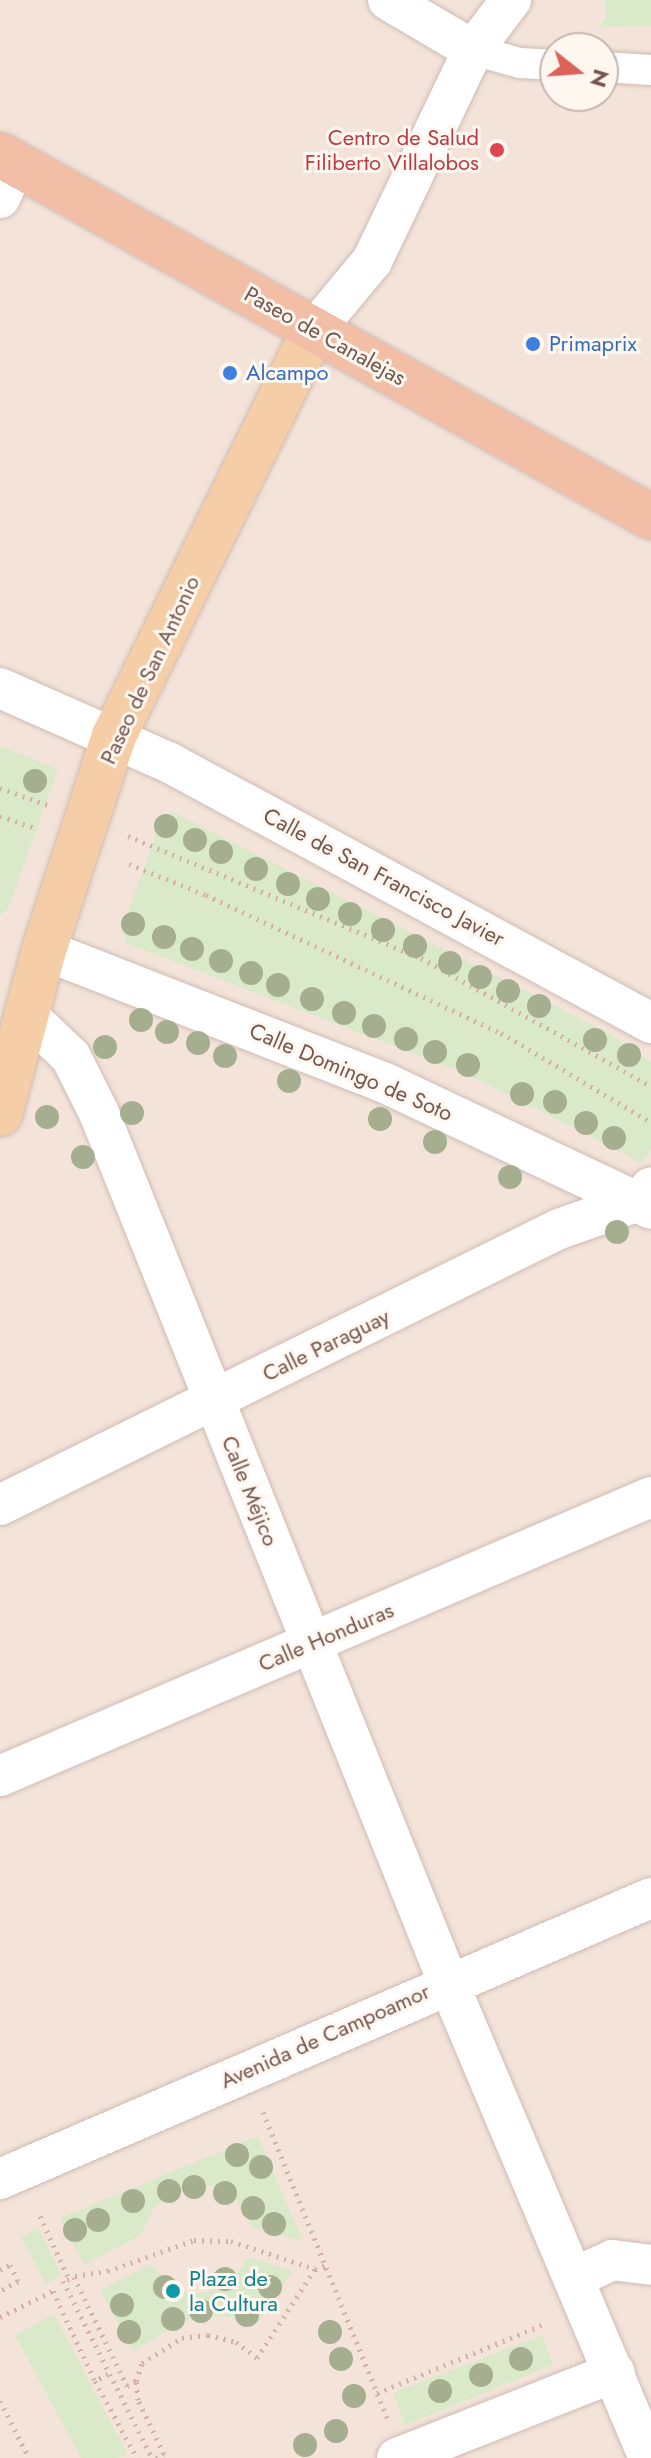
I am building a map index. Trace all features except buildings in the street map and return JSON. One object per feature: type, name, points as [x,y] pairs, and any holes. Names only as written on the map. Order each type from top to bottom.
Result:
[{"type":"highway","name":"Paseo de Canalejas","points":[[5,172],[312,333],[651,517]]},
{"type":"main road","name":"Paseo de San Antonio","points":[[0,1114],[44,950],[64,826],[114,736],[312,333]]},
{"type":"street","points":[[388,0],[473,50],[520,63],[539,64]]},
{"type":"street","points":[[312,333],[372,261],[473,50],[511,0]]},
{"type":"street","points":[[619,68],[651,70]]},
{"type":"street","name":"Calle de San Francisco Javier","points":[[0,688],[114,736],[651,1023]]},
{"type":"street","name":"Calle Domingo de Soto","points":[[44,950],[385,1083],[647,1199]]},
{"type":"street","name":"Calle Méjico","points":[[28,1016],[71,1057],[99,1113],[448,1982],[576,2277],[649,2458]]},
{"type":"street","name":"Calle Paraguay","points":[[0,1505],[559,1229],[647,1199]]},
{"type":"street","name":"Calle Honduras","points":[[0,1776],[312,1645],[651,1497]]},
{"type":"street","name":"Avenida de Campoamor","points":[[0,2179],[448,1982],[651,1898]]},
{"type":"street","points":[[576,2277],[612,2260],[651,2265]]},
{"type":"street","points":[[394,2444],[615,2372]]},
{"type":"path","points":[[0,788],[64,826],[421,958],[651,1086]]},
{"type":"path","points":[[0,816],[64,826]]},
{"type":"path","points":[[129,864],[206,895],[501,1033],[651,1122]]},
{"type":"path","points":[[263,2112],[327,2265],[394,2444]]},
{"type":"path","points":[[40,2216],[127,2386],[136,2381]]},
{"type":"path","points":[[315,2269],[257,2358],[236,2342],[208,2335],[182,2338],[142,2363],[136,2381],[138,2400],[164,2454],[154,2458],[108,2374],[63,2281],[108,2271],[194,2240],[231,2241],[315,2269],[327,2265]]},
{"type":"path","points":[[0,2270],[10,2265],[18,2281],[0,2291]]},
{"type":"path","points":[[0,2317],[53,2291],[95,2381],[137,2458]]},
{"type":"path","points":[[377,2393],[548,2322]]},
{"type":"path","points":[[95,2381],[108,2374]]},
{"type":"path","points":[[0,2401],[29,2458]]},
{"type":"shaded area","points":[[0,0],[651,0],[651,2458],[0,2458]]},
{"type":"green space","points":[[604,0],[651,0],[651,26],[600,27],[606,18]]},
{"type":"green space","points":[[0,746],[58,769],[8,909],[0,915]]},
{"type":"green space","points":[[173,812],[607,1032],[651,1062],[651,1149],[642,1163],[467,1074],[126,943],[122,928],[163,816]]},
{"type":"green space","points":[[258,2136],[303,2241],[252,2227],[231,2190],[204,2184],[165,2199],[153,2209],[141,2235],[84,2265],[60,2218]]},
{"type":"green space","points":[[39,2228],[61,2275],[46,2284],[21,2237]]},
{"type":"green space","points":[[248,2257],[292,2271],[258,2323],[225,2316],[190,2318],[133,2351],[100,2290],[150,2264],[177,2290],[205,2293],[234,2279]]},
{"type":"green space","points":[[54,2314],[127,2453],[118,2458],[81,2458],[15,2335]]},
{"type":"green space","points":[[542,2335],[553,2365],[405,2425],[393,2393]]},
{"type":"place","name":"Centro de Salud Filiberto Villalobos","points":[[497,150]]},
{"type":"place","name":"Primaprix","points":[[533,344]]},
{"type":"place","name":"Alcampo","points":[[230,373]]},
{"type":"place","name":"Plaza de la Cultura","points":[[173,2291]]}]
